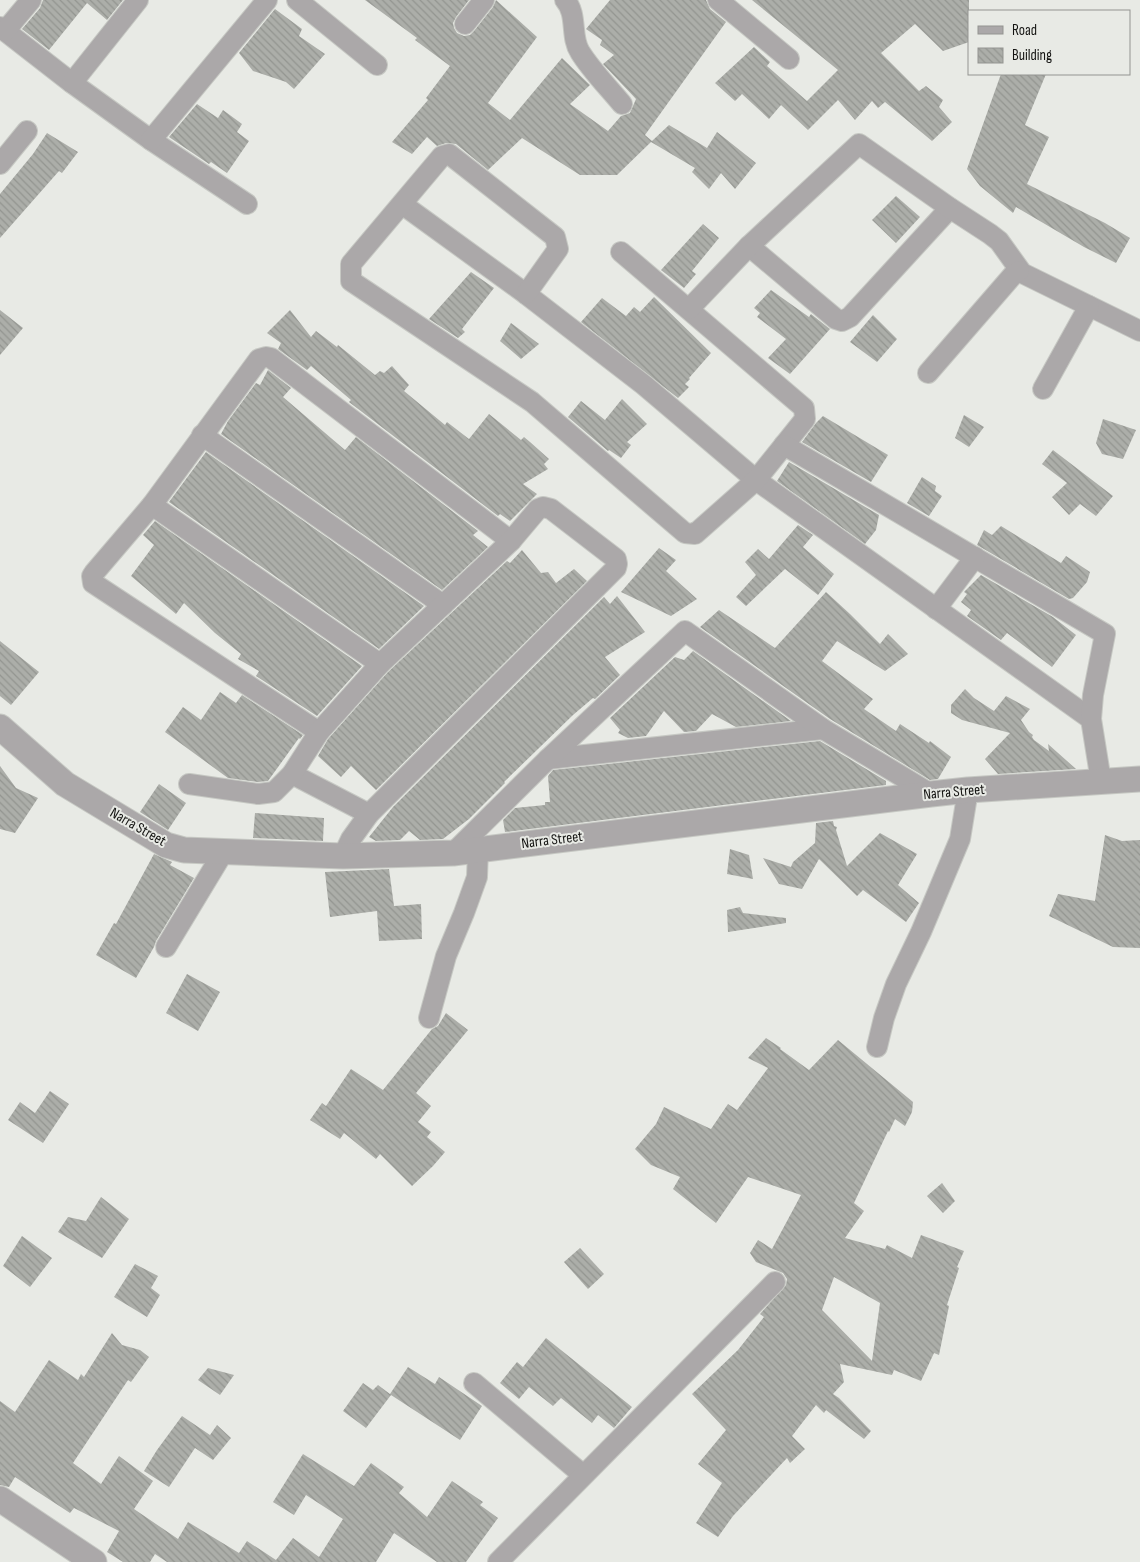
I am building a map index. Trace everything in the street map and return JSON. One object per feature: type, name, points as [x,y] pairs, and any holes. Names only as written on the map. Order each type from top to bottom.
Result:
[{"type":"street","points":[[31,0],[3,29],[151,140],[247,204]]},
{"type":"street","points":[[72,82],[138,0]]},
{"type":"street","points":[[151,140],[267,0]]},
{"type":"street","points":[[297,0],[377,65]]},
{"type":"street","points":[[466,24],[484,0]]},
{"type":"street","points":[[565,0],[572,13],[579,51],[622,104]]},
{"type":"street","points":[[718,0],[788,59]]},
{"type":"street","points":[[3,154],[27,131]]},
{"type":"street","points":[[689,309],[748,246],[859,144],[999,241],[1020,271],[1140,331]]},
{"type":"street","points":[[526,294],[558,249],[556,240],[449,154],[442,156],[351,264],[352,281],[532,402],[685,533],[691,535],[699,532],[756,480],[804,419],[804,408],[621,252]]},
{"type":"street","points":[[402,204],[526,294],[644,385],[756,480],[1091,719]]},
{"type":"street","points":[[748,246],[836,319],[842,321],[850,317],[950,208]]},
{"type":"street","points":[[928,373],[1013,275],[1020,271]]},
{"type":"street","points":[[1043,389],[1089,306]]},
{"type":"street","points":[[320,732],[93,584],[92,576],[94,573],[152,505],[259,359],[271,358],[511,540]]},
{"type":"street","points":[[202,435],[443,605]]},
{"type":"street","points":[[784,445],[1105,634],[1093,695],[1091,719],[1101,781]]},
{"type":"street","points":[[152,505],[380,664]]},
{"type":"street","points":[[189,784],[258,794],[274,792],[292,774],[320,732],[380,664],[511,540],[538,509],[547,507],[551,509],[616,559],[617,564],[605,580],[369,814],[351,839],[343,856]]},
{"type":"street","points":[[936,609],[975,557]]},
{"type":"street","points":[[453,853],[548,759],[685,631],[823,728],[930,794]]},
{"type":"street","name":"Narra Street","points":[[0,727],[65,784],[166,845],[184,850],[343,856],[453,853],[930,794],[1101,781],[1140,780]]},
{"type":"street","points":[[548,759],[823,728]]},
{"type":"street","points":[[292,774],[369,814]]},
{"type":"street","points":[[877,1047],[884,1018],[896,984],[921,932],[960,838],[968,790]]},
{"type":"street","points":[[429,1018],[446,956],[477,877],[478,849]]},
{"type":"street","points":[[166,946],[224,851]]},
{"type":"street","points":[[498,1562],[775,1282]]},
{"type":"street","points":[[474,1383],[583,1475]]},
{"type":"street","points":[[0,1499],[92,1561]]},
{"type":"building","points":[[43,0],[123,0],[107,20],[87,3],[49,50],[22,29],[40,8]]},
{"type":"building","points":[[365,0],[469,0],[453,23],[457,33],[464,36],[470,35],[474,31],[493,7],[496,0],[537,37],[488,103],[510,120],[562,58],[590,85],[570,104],[608,131],[621,116],[630,113],[636,99],[603,64],[614,55],[600,45],[602,40],[586,29],[610,0],[706,0],[710,9],[726,22],[645,135],[652,141],[669,125],[707,148],[717,132],[756,163],[735,189],[721,173],[709,189],[692,172],[695,168],[651,142],[617,175],[580,175],[522,138],[488,170],[456,144],[446,143],[437,146],[427,137],[412,154],[392,142],[428,100],[426,98],[450,66],[415,40],[417,38]]},
{"type":"building","points":[[752,0],[969,0],[968,42],[943,51],[915,24],[881,53],[919,91],[926,86],[943,100],[939,107],[952,122],[932,141],[885,102],[878,108],[872,101],[855,120],[838,100],[808,130],[781,105],[769,119],[742,94],[735,101],[715,83],[754,47],[770,62],[767,66],[807,101],[838,70]]},
{"type":"building","points":[[275,9],[302,29],[299,36],[325,54],[294,89],[286,82],[253,71],[239,53]]},
{"type":"building","points":[[1001,75],[1046,75],[1025,125],[1049,137],[1027,184],[1105,223],[1130,238],[1116,263],[1084,247],[1016,207],[1013,213],[980,186],[967,169]]},
{"type":"building","points":[[197,104],[218,118],[223,110],[242,124],[237,132],[249,141],[227,173],[211,162],[209,164],[169,137]]},
{"type":"building","points":[[47,133],[78,152],[62,173],[59,171],[0,238],[0,194],[33,154]]},
{"type":"building","points":[[896,196],[920,217],[896,243],[872,220]]},
{"type":"building","points":[[703,224],[719,238],[692,271],[696,274],[684,288],[661,270]]},
{"type":"building","points":[[471,272],[494,288],[462,329],[465,332],[458,338],[429,319]]},
{"type":"building","points":[[771,290],[809,317],[811,314],[830,329],[790,374],[768,358],[786,339],[757,317],[760,313],[754,308]]},
{"type":"building","points":[[654,297],[711,353],[689,378],[685,384],[689,387],[678,398],[581,322],[602,298],[626,316],[634,307],[640,312]]},
{"type":"building","points":[[0,310],[23,328],[0,355]]},
{"type":"building","points":[[290,310],[311,337],[316,331],[337,347],[338,345],[375,375],[380,371],[384,373],[392,366],[409,385],[404,391],[445,425],[447,422],[469,439],[489,414],[521,440],[524,437],[549,459],[544,464],[548,469],[523,484],[537,494],[510,521],[500,514],[498,516],[349,402],[351,400],[311,366],[307,370],[278,349],[281,343],[267,333]]},
{"type":"building","points":[[873,315],[897,339],[877,362],[850,342]]},
{"type":"building","points":[[511,323],[539,344],[521,359],[500,341]]},
{"type":"building","points":[[268,370],[291,388],[283,397],[345,450],[356,437],[478,531],[473,535],[488,547],[442,590],[221,434],[228,421],[256,383],[260,385]]},
{"type":"building","points":[[622,399],[647,424],[627,442],[631,445],[621,458],[608,451],[568,417],[581,401],[605,420]]},
{"type":"building","points":[[964,415],[984,427],[969,447],[955,438]]},
{"type":"building","points":[[823,416],[888,455],[871,482],[802,442]]},
{"type":"building","points":[[1103,419],[1136,430],[1123,459],[1102,454],[1096,443]]},
{"type":"building","points":[[1053,450],[1113,496],[1096,516],[1080,504],[1069,515],[1052,497],[1067,483],[1042,464]]},
{"type":"building","points":[[206,452],[424,606],[379,649],[169,502]]},
{"type":"building","points":[[789,462],[879,515],[876,530],[865,544],[777,481]]},
{"type":"building","points":[[922,477],[936,486],[935,491],[942,496],[929,516],[907,503]]},
{"type":"building","points":[[155,521],[362,666],[317,716],[256,676],[259,671],[238,659],[241,654],[215,633],[184,603],[176,614],[131,576],[154,545],[143,535]]},
{"type":"building","points":[[798,525],[813,535],[803,547],[834,574],[818,595],[785,569],[746,606],[736,597],[756,575],[745,562],[758,549],[769,559]]},
{"type":"building","points":[[1001,526],[1061,563],[1066,556],[1090,572],[1087,582],[1073,598],[1069,599],[977,545],[984,530],[992,535]]},
{"type":"building","points":[[659,548],[676,560],[666,571],[697,599],[671,616],[621,592]]},
{"type":"building","points":[[522,550],[541,573],[548,572],[556,583],[574,569],[587,581],[376,790],[351,766],[341,777],[318,756],[328,739],[388,672],[507,561],[510,563]]},
{"type":"building","points":[[981,575],[1053,617],[1076,635],[1052,667],[1007,633],[1001,640],[967,616],[971,610],[961,602],[967,594],[964,592]]},
{"type":"building","points":[[826,592],[880,644],[888,634],[908,654],[885,671],[837,641],[822,661],[873,699],[864,709],[896,731],[900,724],[929,743],[930,741],[951,757],[938,779],[930,780],[830,719],[700,627],[719,610],[775,648]]},
{"type":"building","points":[[617,596],[645,632],[605,657],[620,675],[595,699],[593,698],[573,715],[469,819],[443,839],[420,840],[409,831],[400,840],[376,841],[369,837],[393,807],[604,597],[610,604]]},
{"type":"building","points":[[0,641],[39,672],[11,705],[0,696]]},
{"type":"building","points":[[693,651],[791,721],[736,727],[712,714],[696,731],[684,732],[664,711],[646,736],[628,738],[618,733],[620,730],[610,718],[675,657],[684,660]]},
{"type":"building","points":[[965,689],[974,698],[994,711],[1006,696],[1030,709],[1021,720],[1033,735],[1034,740],[1049,751],[1048,744],[1076,769],[998,774],[985,759],[1010,733],[962,720],[951,713],[951,705]]},
{"type":"building","points":[[220,692],[236,703],[242,695],[303,735],[268,781],[258,782],[228,778],[165,732],[183,707],[201,720]]},
{"type":"building","points":[[820,741],[886,781],[886,785],[505,832],[503,820],[515,808],[545,805],[545,802],[550,802],[548,776],[553,770]]},
{"type":"building","points":[[0,766],[16,788],[38,798],[15,833],[0,829]]},
{"type":"building","points":[[159,784],[186,803],[168,830],[140,812]]},
{"type":"building","points":[[255,813],[324,818],[323,841],[253,838]]},
{"type":"building","points":[[833,821],[834,826],[837,827],[836,830],[847,866],[880,833],[917,854],[898,885],[919,903],[906,922],[863,890],[857,896],[819,859],[802,889],[779,884],[763,858],[791,867],[793,862],[815,843],[816,823]]},
{"type":"building","points":[[1105,835],[1122,841],[1140,840],[1140,948],[1113,947],[1049,916],[1058,894],[1095,901]]},
{"type":"building","points":[[730,849],[749,855],[753,879],[727,874]]},
{"type":"building","points":[[154,854],[172,862],[170,865],[194,878],[136,978],[96,955],[114,923],[116,924]]},
{"type":"building","points":[[389,869],[394,906],[421,904],[422,939],[379,941],[377,911],[330,917],[325,872]]},
{"type":"building","points":[[740,907],[743,913],[786,918],[786,923],[728,932],[727,910]]},
{"type":"building","points":[[187,974],[220,992],[198,1031],[166,1013]]},
{"type":"building","points":[[446,1013],[468,1030],[416,1093],[431,1106],[418,1122],[431,1132],[427,1137],[445,1152],[412,1186],[380,1154],[376,1159],[344,1133],[340,1139],[310,1120],[322,1103],[326,1106],[351,1069],[383,1090],[432,1029],[438,1026]]},
{"type":"building","points":[[766,1038],[809,1070],[838,1040],[913,1102],[912,1112],[905,1126],[895,1119],[888,1131],[854,1203],[864,1211],[845,1238],[885,1249],[887,1245],[912,1258],[921,1235],[964,1251],[957,1267],[959,1268],[947,1305],[949,1306],[939,1355],[934,1353],[921,1381],[894,1370],[892,1375],[840,1364],[844,1382],[833,1394],[871,1431],[864,1439],[826,1410],[824,1413],[816,1405],[792,1436],[805,1449],[790,1463],[787,1458],[733,1516],[718,1537],[696,1523],[722,1483],[698,1464],[726,1430],[692,1394],[738,1350],[764,1317],[760,1314],[786,1285],[787,1279],[783,1273],[756,1262],[750,1253],[758,1240],[772,1249],[801,1195],[748,1177],[716,1223],[673,1189],[680,1177],[651,1165],[635,1149],[656,1124],[664,1107],[711,1129],[728,1104],[737,1110],[768,1068],[748,1058]],"holes":[[[834,1277],[880,1303],[872,1361],[822,1310]]]},
{"type":"building","points":[[50,1091],[69,1104],[43,1143],[8,1120],[20,1102],[35,1113]]},
{"type":"building","points":[[942,1183],[955,1201],[943,1213],[927,1196]]},
{"type":"building","points":[[101,1197],[129,1219],[102,1258],[58,1232],[68,1217],[86,1221]]},
{"type":"building","points":[[22,1236],[52,1258],[30,1287],[3,1266]]},
{"type":"building","points":[[580,1248],[604,1274],[588,1289],[564,1262]]},
{"type":"building","points":[[135,1264],[158,1276],[151,1288],[160,1295],[147,1317],[114,1297]]},
{"type":"building","points":[[112,1333],[122,1345],[140,1350],[149,1357],[131,1382],[128,1380],[73,1463],[101,1484],[119,1456],[153,1481],[134,1509],[178,1539],[188,1522],[239,1553],[247,1541],[276,1560],[293,1538],[319,1557],[343,1519],[306,1495],[294,1515],[273,1502],[303,1454],[354,1486],[371,1463],[404,1487],[399,1493],[427,1517],[452,1481],[483,1502],[480,1505],[498,1518],[466,1562],[437,1562],[394,1533],[376,1562],[167,1562],[155,1554],[150,1562],[123,1562],[107,1552],[119,1531],[74,1508],[70,1513],[15,1477],[9,1487],[0,1485],[0,1401],[15,1412],[49,1360],[78,1380],[81,1374],[84,1377]]},
{"type":"building","points":[[546,1338],[632,1407],[614,1428],[598,1415],[592,1423],[561,1398],[553,1406],[529,1387],[519,1399],[500,1383],[517,1362],[523,1367]]},
{"type":"building","points":[[408,1367],[435,1384],[439,1377],[482,1406],[460,1440],[391,1395],[366,1428],[343,1411],[363,1383],[373,1390],[378,1385],[390,1394]]},
{"type":"building","points":[[208,1368],[234,1375],[220,1395],[198,1380]]},
{"type":"building","points":[[182,1416],[210,1435],[217,1425],[231,1438],[213,1460],[195,1448],[169,1487],[144,1471]]}]
